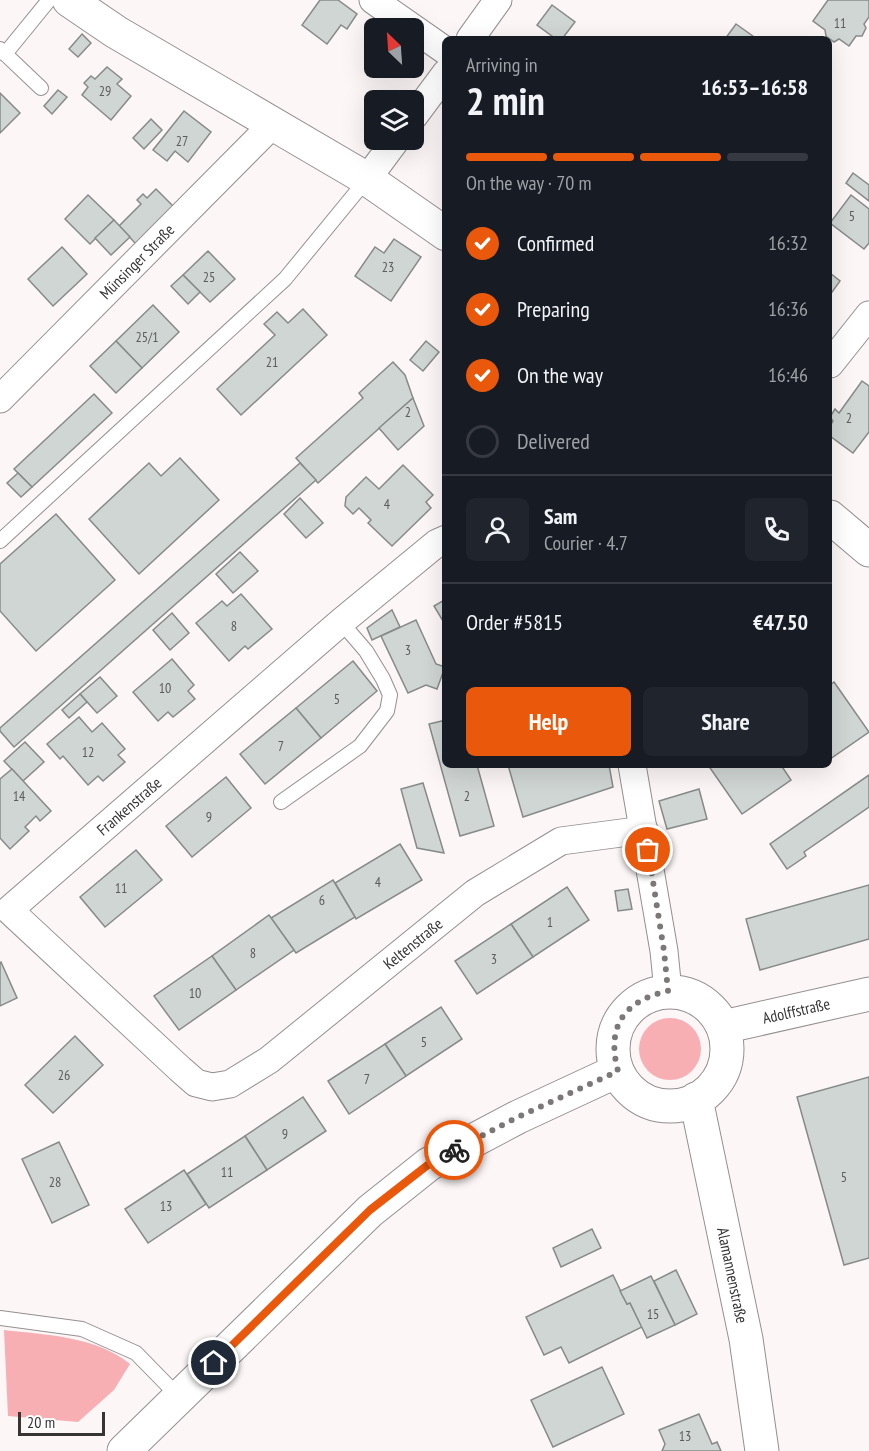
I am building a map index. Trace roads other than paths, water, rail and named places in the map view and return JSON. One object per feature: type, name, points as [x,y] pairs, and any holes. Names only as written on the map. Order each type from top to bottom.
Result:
[{"type":"street","points":[[69,0],[116,32],[367,179],[442,231]]},
{"type":"street","points":[[373,0],[442,48]]},
{"type":"street","points":[[472,36],[498,0]]},
{"type":"street","points":[[424,103],[442,78]]},
{"type":"street","name":"Münsinger Straße","points":[[0,399],[273,124]]},
{"type":"street","points":[[367,179],[389,150]]},
{"type":"street","points":[[832,361],[869,315]]},
{"type":"street","points":[[832,519],[869,550]]},
{"type":"street","name":"Frankenstraße","points":[[196,1083],[4,906],[341,622],[442,541]]},
{"type":"street","points":[[633,768],[664,951],[668,991]]},
{"type":"street","name":"Keltenstraße","points":[[196,1083],[212,1087],[230,1084],[269,1060],[475,892],[561,841],[644,830]]},
{"type":"street","points":[[668,991],[684,993],[701,1001],[714,1012],[723,1028],[727,1044],[726,1060],[720,1076],[710,1089],[696,1099],[678,1105],[660,1105],[642,1098],[627,1087],[618,1071],[613,1054],[614,1036],[621,1018],[633,1005],[649,996],[668,991]]},
{"type":"street","name":"Adolffstraße","points":[[723,1028],[869,994]]},
{"type":"street","points":[[123,1451],[370,1210],[429,1164],[518,1117],[618,1071]]},
{"type":"street","name":"Alamannenstraße","points":[[696,1099],[747,1339],[762,1451]]},
{"type":"lane","points":[[41,88],[2,51],[49,0]]},
{"type":"lane","points":[[0,541],[285,279],[367,179]]},
{"type":"lane","points":[[281,802],[360,746],[387,711],[390,695],[383,679],[366,651],[341,622]]},
{"type":"lane","points":[[0,1318],[82,1329],[136,1353],[179,1397]]}]
